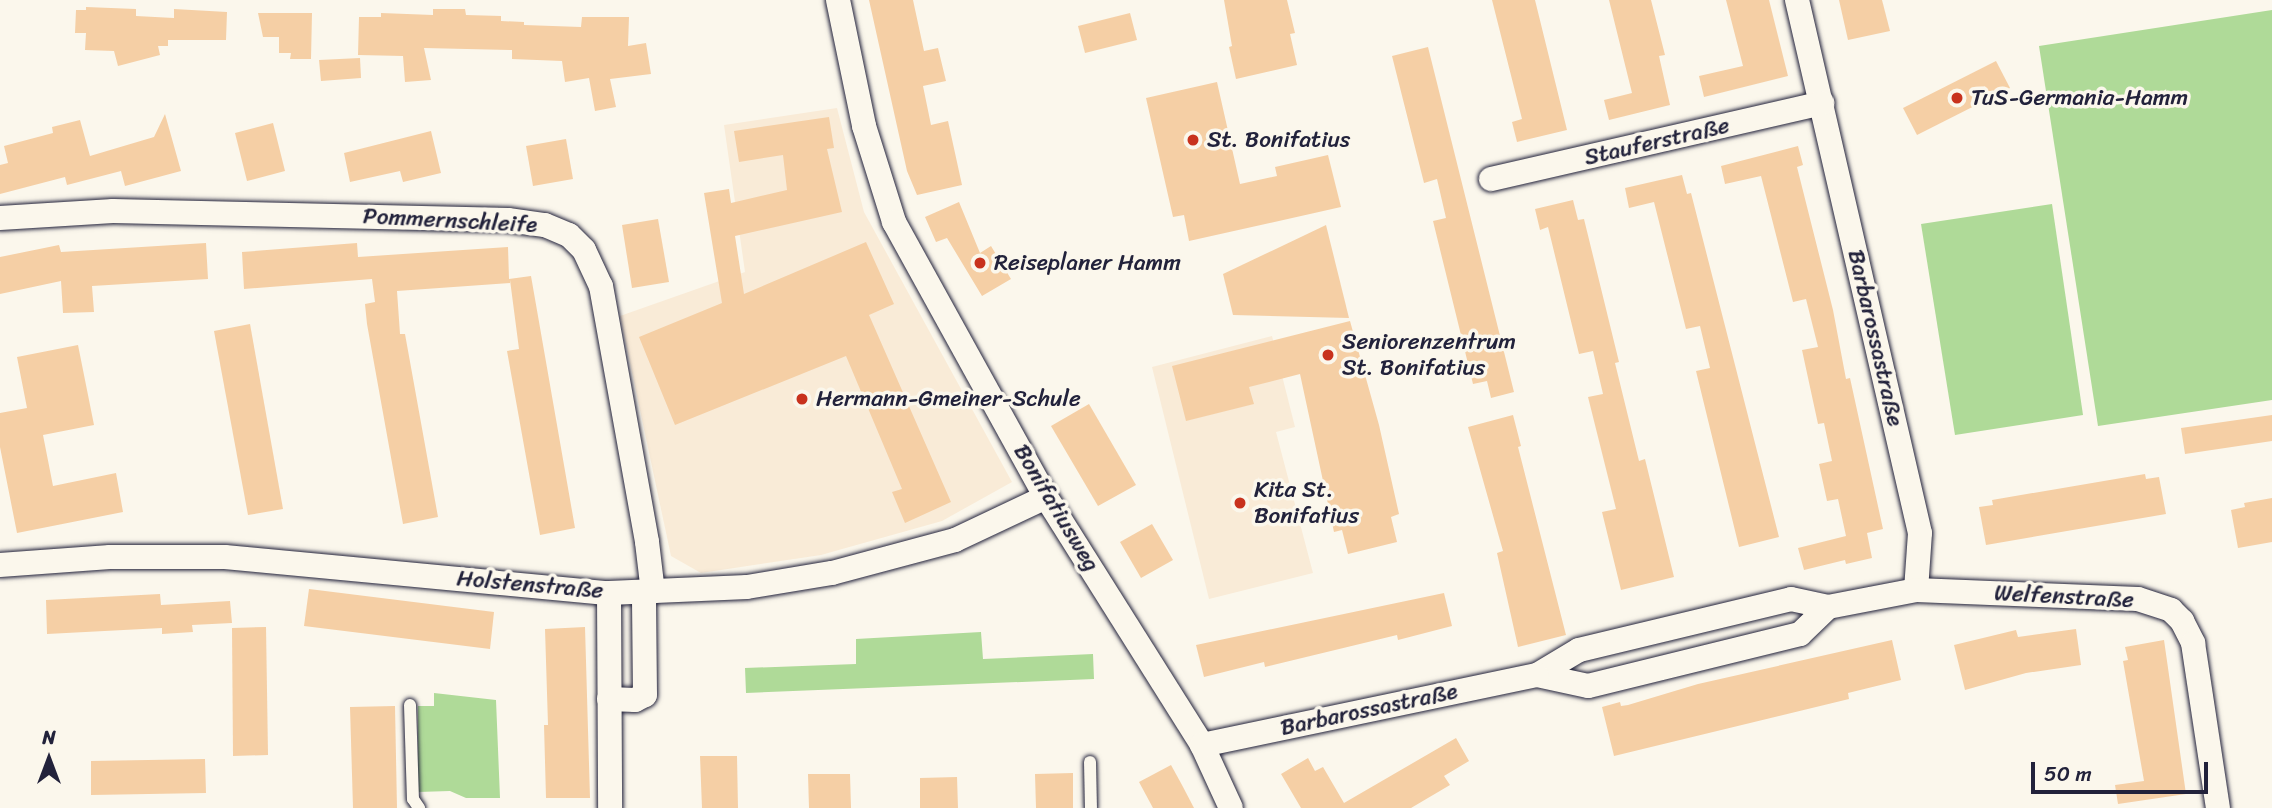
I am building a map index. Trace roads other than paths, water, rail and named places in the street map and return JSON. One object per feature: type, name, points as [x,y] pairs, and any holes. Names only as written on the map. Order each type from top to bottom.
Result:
[{"type":"street","name":"Bonifatiusweg","points":[[838,0],[864,126],[894,222],[1046,497],[1202,745],[1231,808]]},
{"type":"street","name":"Barbarossastraße","points":[[1202,745],[1536,675],[1579,650],[1791,599],[1828,607],[1916,590],[1920,533],[1797,0]]},
{"type":"street","name":"Stauferstraße","points":[[1492,179],[1822,103]]},
{"type":"street","name":"Pommernschleife","points":[[0,218],[113,211],[470,219],[545,225],[569,235],[584,250],[601,286],[647,542],[649,592],[645,695],[635,700],[609,699]]},
{"type":"street","name":"Holstenstraße","points":[[0,565],[110,556],[225,557],[609,593],[747,587],[832,573],[955,540],[1046,497]]},
{"type":"street","name":"Welfenstraße","points":[[1916,590],[2138,599],[2171,610],[2182,621],[2193,643],[2218,808]]},
{"type":"street","points":[[609,593],[610,808]]},
{"type":"street","name":"Barbarossastraße","points":[[1536,675],[1588,686],[1800,634],[1828,607]]},
{"type":"lane","points":[[410,705],[413,799],[419,808]]},
{"type":"lane","points":[[1090,762],[1091,808]]},
{"type":"place","name":"TuS-Germania-Hamm","points":[[1957,98]]},
{"type":"place","name":"St. Bonifatius","points":[[1193,140]]},
{"type":"place","name":"Reiseplaner Hamm","points":[[980,263]]},
{"type":"place","name":"Seniorenzentrum St. Bonifatius","points":[[1328,355]]},
{"type":"place","name":"Hermann-Gmeiner-Schule","points":[[802,399]]},
{"type":"place","name":"Kita St. Bonifatius","points":[[1240,503]]}]
